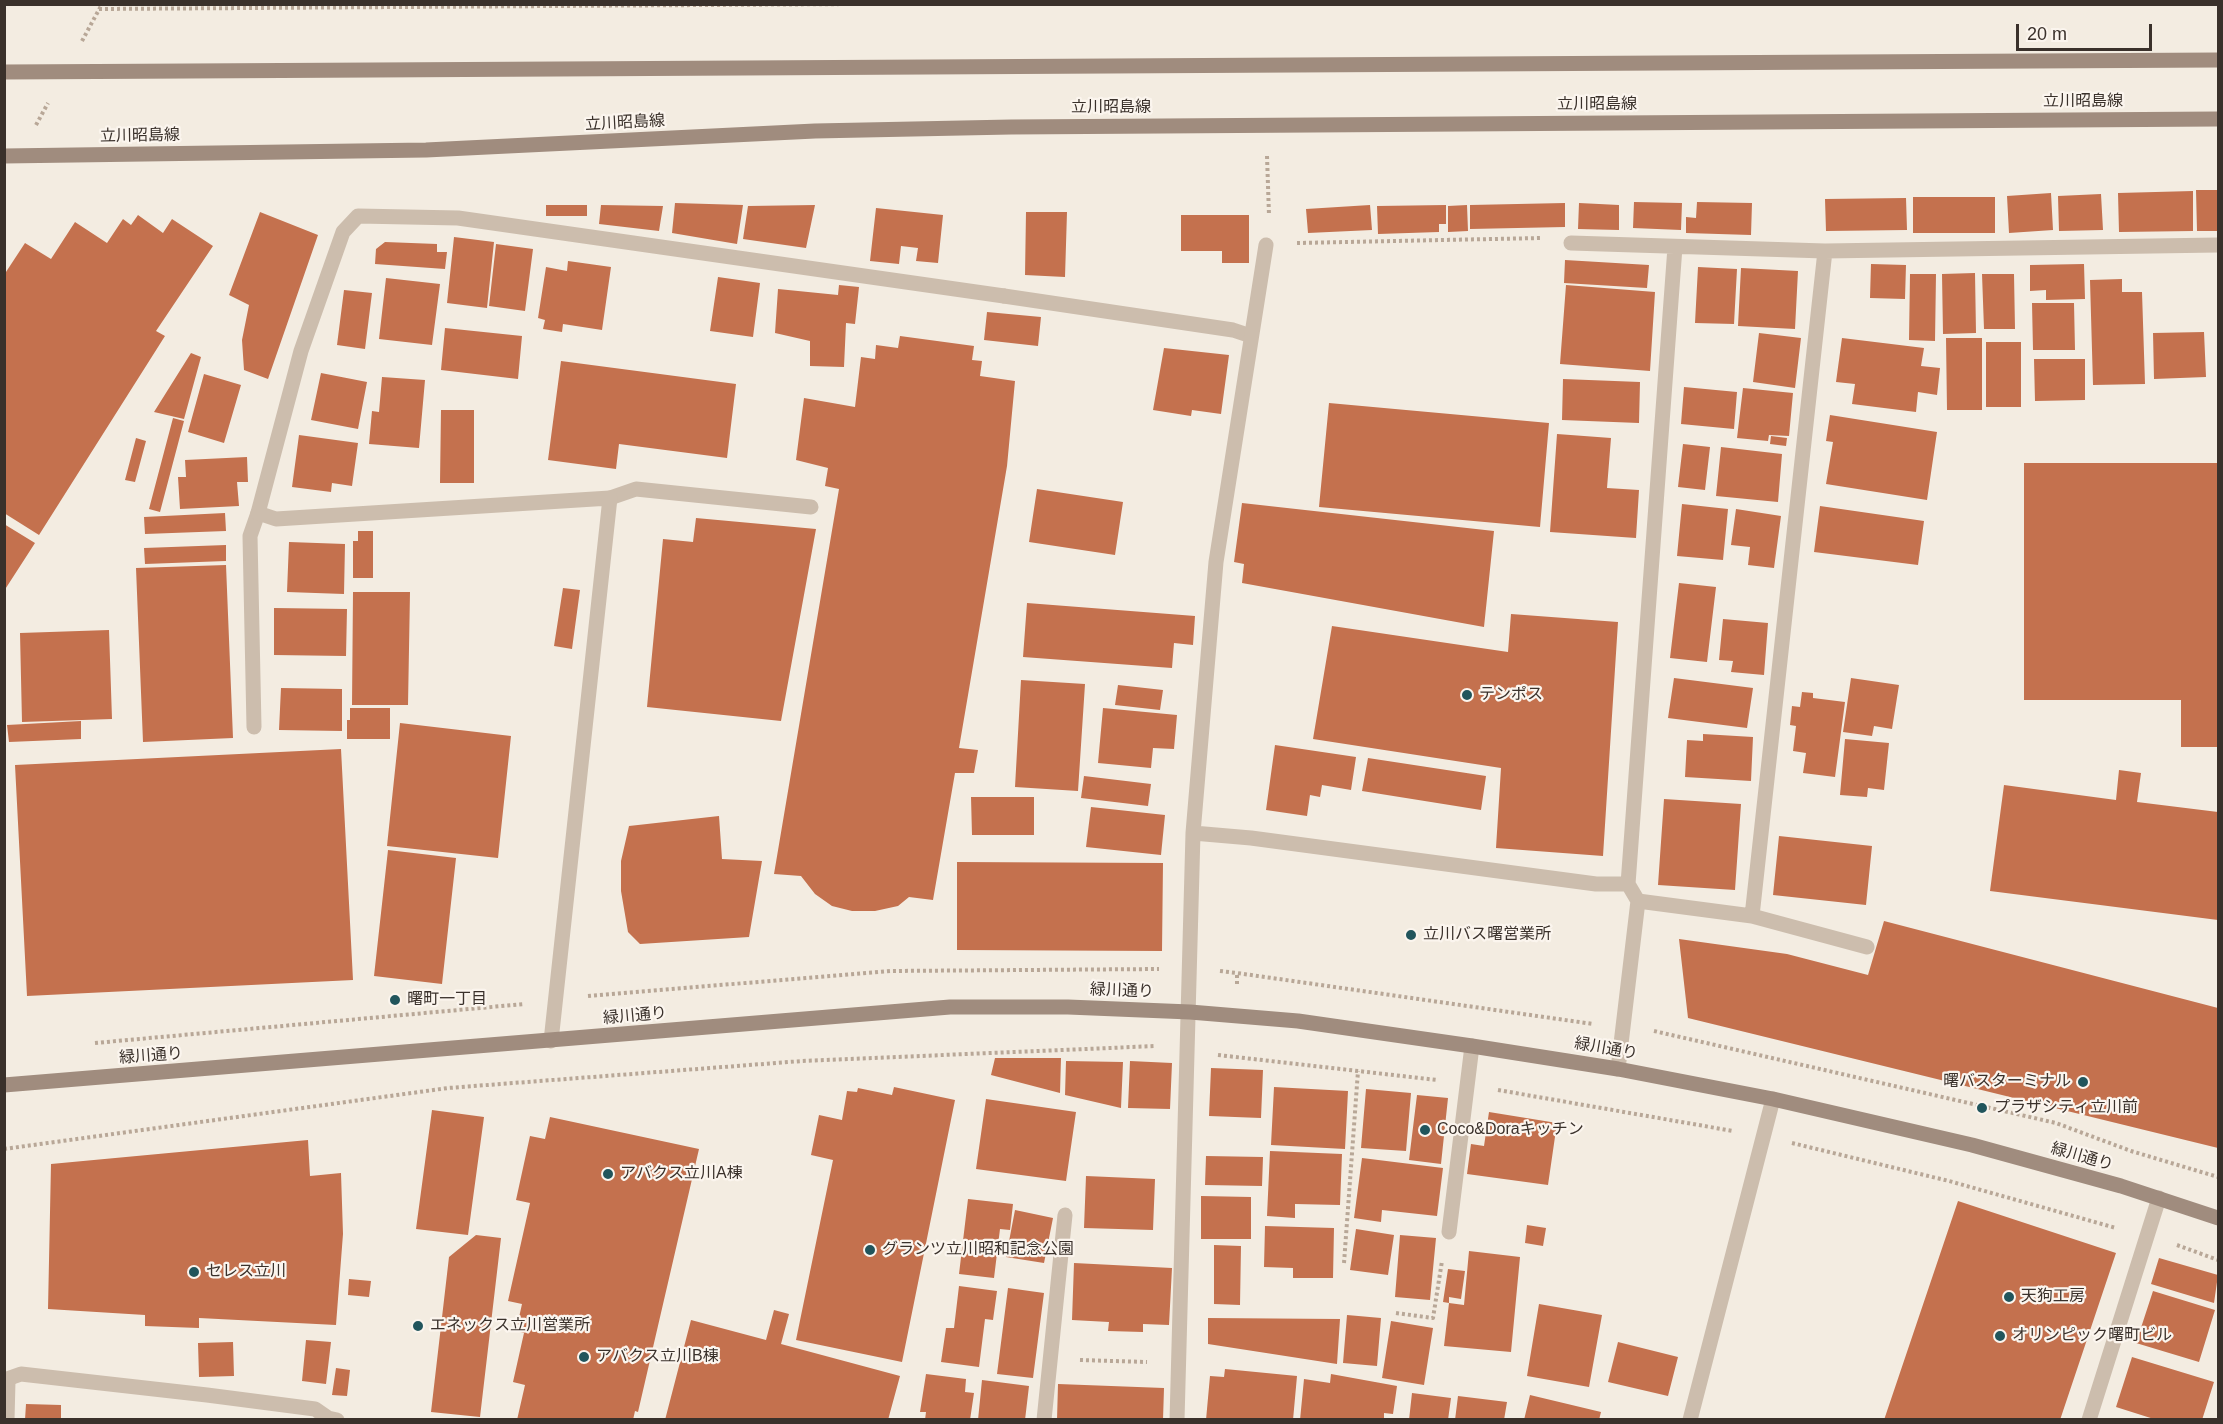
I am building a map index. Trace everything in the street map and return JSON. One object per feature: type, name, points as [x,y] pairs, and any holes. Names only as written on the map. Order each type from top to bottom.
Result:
[{"type":"main road","points":[[4,72],[2218,60]]},
{"type":"main road","name":"立川昭島線","points":[[4,156],[426,150],[826,130],[2218,119]]},
{"type":"main road","name":"緑川通り","points":[[4,1085],[950,1007],[1068,1007],[1190,1012],[1298,1021],[1472,1046],[1618,1069],[1773,1099],[1972,1145],[2159,1198],[2218,1218]]},
{"type":"street","points":[[254,727],[250,536],[301,351],[343,232],[358,216],[383,214],[458,218],[1233,330],[1251,336]]},
{"type":"street","points":[[1571,243],[1825,251],[2218,245]]},
{"type":"street","points":[[1177,1419],[1187,1045],[1190,1012],[1193,833],[1216,562],[1266,245]]},
{"type":"street","points":[[1618,1069],[1638,901],[1628,884],[1675,247]]},
{"type":"street","points":[[1752,915],[1825,251]]},
{"type":"street","points":[[258,513],[276,519],[610,498],[636,489],[811,507]]},
{"type":"street","points":[[551,1041],[610,498]]},
{"type":"street","points":[[1193,833],[1251,838],[1596,884],[1628,884]]},
{"type":"street","points":[[1638,901],[1752,915],[1867,946]]},
{"type":"street","points":[[1449,1232],[1472,1046]]},
{"type":"street","points":[[1690,1419],[1773,1099]]},
{"type":"street","points":[[2089,1419],[2159,1198]]},
{"type":"street","points":[[1044,1419],[1065,1215]]},
{"type":"street","points":[[7,1419],[6,1381],[21,1374],[315,1409],[327,1418],[337,1419]]},
{"type":"path","points":[[99,9],[858,4]]},
{"type":"path","points":[[1266,125],[1269,219],[1266,245],[1559,238],[1571,243]]},
{"type":"path","points":[[87,1043],[890,971],[1191,968],[1237,973]]},
{"type":"path","points":[[4,1149],[448,1088],[802,1061],[1187,1045]]},
{"type":"path","points":[[1344,1263],[1358,1071]]},
{"type":"path","points":[[1787,1142],[1949,1181],[2119,1229]]},
{"type":"path","points":[[1396,1313],[1433,1318],[1445,1239],[1449,1232]]},
{"type":"path","points":[[2172,1244],[2218,1260]]},
{"type":"path","points":[[1049,1359],[1179,1362]]},
{"type":"building","points":[[2196,190],[2218,190],[2218,231],[2197,231]]},
{"type":"building","points":[[2193,191],[2193,231],[2119,232],[2118,193]]},
{"type":"building","points":[[2051,193],[2053,230],[2009,233],[2007,196]]},
{"type":"building","points":[[2101,194],[2103,230],[2059,231],[2058,196]]},
{"type":"building","points":[[1913,197],[1995,197],[1995,233],[1913,233]]},
{"type":"building","points":[[1906,198],[1907,230],[1826,231],[1825,199]]},
{"type":"building","points":[[1634,202],[1682,203],[1681,230],[1633,228]]},
{"type":"building","points":[[1697,202],[1752,203],[1751,235],[1686,233],[1686,217],[1696,218]]},
{"type":"building","points":[[675,203],[743,205],[737,244],[672,233]]},
{"type":"building","points":[[1565,203],[1565,227],[1470,229],[1470,205]]},
{"type":"building","points":[[1579,203],[1619,205],[1619,230],[1578,229]]},
{"type":"building","points":[[546,205],[587,205],[587,216],[546,216]]},
{"type":"building","points":[[601,205],[663,206],[659,231],[599,224]]},
{"type":"building","points":[[815,205],[806,248],[743,239],[748,206]]},
{"type":"building","points":[[1370,205],[1372,230],[1308,233],[1306,209]]},
{"type":"building","points":[[1446,205],[1446,224],[1439,224],[1439,232],[1378,234],[1377,206]]},
{"type":"building","points":[[1467,205],[1468,231],[1448,232],[1448,206]]},
{"type":"building","points":[[876,208],[943,215],[938,263],[916,261],[918,248],[901,246],[899,264],[870,261]]},
{"type":"building","points":[[260,212],[318,235],[268,379],[244,370],[242,340],[249,305],[229,295]]},
{"type":"building","points":[[1026,212],[1067,212],[1065,277],[1025,275]]},
{"type":"building","points":[[138,215],[163,233],[172,219],[213,246],[156,331],[165,336],[39,535],[4,513],[4,275],[25,243],[51,259],[75,222],[107,243],[123,219],[131,225]]},
{"type":"building","points":[[1181,215],[1249,215],[1249,263],[1222,263],[1222,251],[1181,251]]},
{"type":"building","points":[[454,237],[494,242],[487,308],[447,303]]},
{"type":"building","points":[[385,242],[437,244],[437,252],[447,252],[445,269],[375,264],[376,249]]},
{"type":"building","points":[[496,244],[533,249],[525,311],[489,306]]},
{"type":"building","points":[[1565,260],[1649,265],[1647,288],[1564,283]]},
{"type":"building","points":[[568,261],[611,267],[602,330],[563,324],[562,332],[543,329],[545,320],[538,318],[546,267],[567,271]]},
{"type":"building","points":[[1871,264],[1906,265],[1905,299],[1870,298]]},
{"type":"building","points":[[2084,264],[2085,299],[2046,300],[2046,290],[2030,291],[2030,265]]},
{"type":"building","points":[[1698,267],[1737,269],[1734,324],[1695,323]]},
{"type":"building","points":[[1741,268],[1798,271],[1795,329],[1738,326]]},
{"type":"building","points":[[1975,273],[1976,333],[1943,334],[1942,274]]},
{"type":"building","points":[[1910,274],[1936,274],[1935,341],[1909,340]]},
{"type":"building","points":[[1982,274],[2014,274],[2015,329],[1984,329]]},
{"type":"building","points":[[718,277],[760,283],[753,337],[710,331]]},
{"type":"building","points":[[386,278],[440,284],[432,345],[379,339]]},
{"type":"building","points":[[2122,279],[2122,292],[2142,292],[2145,384],[2093,385],[2090,280]]},
{"type":"building","points":[[839,285],[859,287],[855,324],[846,323],[844,367],[810,366],[810,341],[775,333],[778,289],[838,295]]},
{"type":"building","points":[[1566,285],[1655,292],[1650,371],[1560,364]]},
{"type":"building","points":[[344,290],[372,293],[365,349],[337,345]]},
{"type":"building","points":[[2032,303],[2074,303],[2075,350],[2033,350]]},
{"type":"building","points":[[987,312],[1041,317],[1038,346],[984,340]]},
{"type":"building","points":[[445,328],[522,336],[518,379],[441,370]]},
{"type":"building","points":[[2204,332],[2206,377],[2154,379],[2153,333]]},
{"type":"building","points":[[1759,333],[1801,338],[1795,388],[1753,382]]},
{"type":"building","points":[[900,336],[974,346],[972,360],[982,361],[980,376],[1015,381],[1007,466],[959,748],[978,750],[974,773],[955,773],[933,900],[909,897],[898,906],[875,911],[852,911],[832,906],[815,894],[801,876],[774,874],[839,489],[825,486],[828,468],[796,460],[804,398],[855,407],[861,357],[875,359],[876,345],[898,348]]},
{"type":"building","points":[[1842,338],[1924,348],[1921,366],[1940,368],[1937,395],[1918,392],[1916,412],[1852,404],[1855,384],[1836,382]]},
{"type":"building","points":[[1946,338],[1982,338],[1982,410],[1947,410]]},
{"type":"building","points":[[1986,342],[2021,342],[2021,407],[1986,407]]},
{"type":"building","points":[[1164,348],[1229,355],[1221,414],[1192,410],[1191,416],[1153,410]]},
{"type":"building","points":[[191,353],[201,357],[184,419],[154,412]]},
{"type":"building","points":[[2034,359],[2085,359],[2085,400],[2035,401]]},
{"type":"building","points":[[561,361],[736,384],[727,458],[619,444],[616,469],[548,460]]},
{"type":"building","points":[[321,373],[367,382],[358,429],[311,420]]},
{"type":"building","points":[[204,374],[241,385],[224,443],[188,432]]},
{"type":"building","points":[[382,377],[425,380],[419,448],[369,444],[372,411],[379,412]]},
{"type":"building","points":[[1563,379],[1640,382],[1639,423],[1562,420]]},
{"type":"building","points":[[1684,387],[1737,392],[1734,429],[1681,424]]},
{"type":"building","points":[[1743,388],[1793,393],[1789,436],[1769,435],[1768,441],[1737,438]]},
{"type":"building","points":[[1329,403],[1549,423],[1540,527],[1319,507]]},
{"type":"building","points":[[441,410],[474,410],[474,483],[440,483]]},
{"type":"building","points":[[1830,415],[1937,432],[1927,500],[1826,484],[1833,442],[1826,441]]},
{"type":"building","points":[[173,418],[184,421],[160,512],[149,509]]},
{"type":"building","points":[[1557,434],[1611,438],[1607,488],[1639,490],[1636,538],[1550,532]]},
{"type":"building","points":[[299,435],[358,443],[352,486],[332,483],[331,492],[292,487]]},
{"type":"building","points":[[1771,436],[1787,438],[1786,446],[1770,444]]},
{"type":"building","points":[[136,438],[146,441],[135,482],[125,480]]},
{"type":"building","points":[[1683,444],[1710,447],[1705,490],[1678,487]]},
{"type":"building","points":[[1721,447],[1782,454],[1778,502],[1716,496]]},
{"type":"building","points":[[247,457],[248,482],[237,482],[239,506],[180,509],[178,477],[186,477],[185,460]]},
{"type":"building","points":[[2024,463],[2218,463],[2218,747],[2181,747],[2181,700],[2024,700]]},
{"type":"building","points":[[1037,489],[1123,502],[1115,555],[1029,542]]},
{"type":"building","points":[[1242,503],[1494,531],[1484,627],[1242,583],[1244,564],[1234,562]]},
{"type":"building","points":[[1682,504],[1728,509],[1723,560],[1677,556]]},
{"type":"building","points":[[1820,506],[1924,521],[1918,565],[1814,552]]},
{"type":"building","points":[[1736,509],[1781,516],[1774,568],[1748,565],[1750,547],[1731,545]]},
{"type":"building","points":[[225,513],[226,531],[145,534],[144,517]]},
{"type":"building","points":[[696,518],[816,529],[781,721],[647,707],[663,539],[693,542]]},
{"type":"building","points":[[4,524],[35,543],[4,591]]},
{"type":"building","points":[[358,531],[373,531],[373,578],[353,578],[353,541],[358,541]]},
{"type":"building","points":[[289,542],[345,544],[344,594],[287,592]]},
{"type":"building","points":[[226,545],[226,561],[145,564],[144,548]]},
{"type":"building","points":[[226,565],[233,738],[143,742],[136,568]]},
{"type":"building","points":[[1679,583],[1716,587],[1707,662],[1670,658]]},
{"type":"building","points":[[563,588],[580,590],[572,649],[554,646]]},
{"type":"building","points":[[353,592],[410,592],[408,705],[352,705]]},
{"type":"building","points":[[1027,603],[1195,616],[1193,645],[1174,643],[1172,668],[1023,657]]},
{"type":"building","points":[[274,608],[347,609],[346,656],[274,655]]},
{"type":"building","name":"テンポス","points":[[1511,614],[1618,622],[1603,856],[1496,848],[1501,768],[1313,739],[1332,626],[1508,652]]},
{"type":"building","points":[[1723,619],[1768,623],[1764,675],[1731,672],[1733,661],[1719,660]]},
{"type":"building","points":[[109,630],[112,719],[22,722],[20,633]]},
{"type":"building","points":[[1674,678],[1753,688],[1747,728],[1668,718]]},
{"type":"building","points":[[1851,678],[1899,685],[1892,729],[1874,726],[1872,736],[1843,732]]},
{"type":"building","points":[[1021,680],[1085,684],[1078,791],[1015,787]]},
{"type":"building","points":[[1118,685],[1163,690],[1160,710],[1115,705]]},
{"type":"building","points":[[281,688],[342,689],[342,731],[279,730]]},
{"type":"building","points":[[1802,692],[1813,693],[1813,698],[1845,702],[1835,777],[1803,773],[1806,753],[1793,751],[1796,726],[1790,725],[1792,706],[1800,707]]},
{"type":"building","points":[[350,708],[390,708],[390,739],[347,739],[347,720],[350,720]]},
{"type":"building","points":[[1103,708],[1177,715],[1174,749],[1153,748],[1151,768],[1098,763]]},
{"type":"building","points":[[81,721],[81,739],[9,742],[7,725]]},
{"type":"building","points":[[400,723],[511,736],[498,858],[387,846]]},
{"type":"building","points":[[1703,734],[1753,737],[1751,781],[1685,777],[1687,740],[1703,741]]},
{"type":"building","points":[[1845,739],[1889,743],[1884,790],[1868,788],[1867,797],[1840,795]]},
{"type":"building","points":[[1275,745],[1356,757],[1351,790],[1322,785],[1320,797],[1310,795],[1307,816],[1266,810]]},
{"type":"building","points":[[341,749],[353,980],[27,996],[15,765]]},
{"type":"building","points":[[1368,758],[1486,776],[1481,810],[1362,791]]},
{"type":"building","points":[[2119,770],[2141,773],[2137,802],[2218,812],[2218,920],[1990,891],[2004,785],[2116,800]]},
{"type":"building","points":[[1084,776],[1151,784],[1148,806],[1081,798]]},
{"type":"building","points":[[971,797],[1034,797],[1034,835],[972,835]]},
{"type":"building","points":[[1664,799],[1741,804],[1735,890],[1658,885]]},
{"type":"building","points":[[1091,807],[1165,815],[1161,855],[1086,847]]},
{"type":"building","points":[[719,816],[722,859],[762,861],[749,937],[640,944],[628,932],[621,891],[621,861],[629,826]]},
{"type":"building","points":[[1779,836],[1872,846],[1866,905],[1773,895]]},
{"type":"building","points":[[388,850],[456,858],[442,984],[374,976]]},
{"type":"building","points":[[957,862],[1163,863],[1162,951],[957,950]]},
{"type":"building","name":"曙バスターミナル","points":[[1884,921],[2218,1008],[2218,1148],[1688,1018],[1679,939],[1787,954],[1868,975]]},
{"type":"building","points":[[995,1058],[1061,1058],[1060,1093],[991,1075]]},
{"type":"building","points":[[1066,1061],[1123,1062],[1121,1108],[1065,1095]]},
{"type":"building","points":[[1130,1061],[1172,1063],[1170,1109],[1128,1108]]},
{"type":"building","points":[[1211,1068],[1263,1070],[1261,1118],[1209,1116]]},
{"type":"building","name":"グランツ立川昭和記念公園","points":[[894,1087],[955,1100],[902,1362],[796,1340],[833,1160],[811,1155],[819,1115],[842,1120],[847,1091],[857,1092],[858,1088],[892,1095]]},
{"type":"building","points":[[1274,1087],[1348,1091],[1345,1149],[1271,1145]]},
{"type":"building","points":[[1366,1089],[1411,1093],[1406,1151],[1361,1148]]},
{"type":"building","points":[[1417,1095],[1448,1098],[1441,1164],[1409,1160]]},
{"type":"building","points":[[986,1099],[1076,1112],[1066,1181],[976,1169]]},
{"type":"building","points":[[432,1110],[484,1117],[468,1235],[416,1229]]},
{"type":"building","points":[[1489,1112],[1557,1123],[1548,1185],[1467,1174],[1471,1144],[1484,1146]]},
{"type":"building","points":[[550,1117],[699,1149],[638,1412],[635,1411],[633,1420],[517,1420],[525,1385],[513,1382],[524,1333],[516,1331],[522,1304],[508,1301],[530,1203],[516,1200],[530,1136],[545,1139]]},
{"type":"building","name":"セレス立川","points":[[308,1140],[310,1176],[341,1173],[343,1234],[336,1325],[199,1318],[199,1328],[145,1326],[145,1315],[48,1309],[51,1164]]},
{"type":"building","points":[[1270,1151],[1342,1154],[1340,1205],[1295,1204],[1295,1218],[1267,1216]]},
{"type":"building","points":[[1206,1156],[1263,1157],[1262,1186],[1205,1185]]},
{"type":"building","points":[[1362,1158],[1443,1168],[1437,1216],[1382,1210],[1381,1222],[1354,1218]]},
{"type":"building","points":[[1086,1176],[1155,1179],[1153,1230],[1084,1228]]},
{"type":"building","points":[[1201,1196],[1251,1197],[1251,1239],[1201,1239]]},
{"type":"building","points":[[968,1199],[1013,1204],[1010,1230],[1000,1229],[994,1278],[959,1274]]},
{"type":"building","name":"オリンピック曙町ビル","points":[[1958,1201],[2116,1253],[2060,1420],[1884,1420]]},
{"type":"building","points":[[1015,1210],[1053,1218],[1044,1263],[1006,1257]]},
{"type":"building","points":[[1527,1225],[1546,1228],[1543,1246],[1525,1243]]},
{"type":"building","points":[[1265,1226],[1334,1228],[1333,1278],[1293,1278],[1293,1268],[1264,1267]]},
{"type":"building","points":[[1356,1229],[1394,1235],[1388,1275],[1350,1270]]},
{"type":"building","points":[[476,1235],[501,1238],[480,1417],[431,1412],[449,1257]]},
{"type":"building","points":[[1400,1235],[1436,1238],[1430,1300],[1395,1297]]},
{"type":"building","points":[[1214,1245],[1241,1246],[1240,1305],[1214,1304]]},
{"type":"building","points":[[1469,1251],[1520,1257],[1511,1352],[1444,1346],[1449,1303],[1464,1305]]},
{"type":"building","points":[[2159,1258],[2218,1275],[2214,1303],[2151,1284]]},
{"type":"building","points":[[1074,1263],[1172,1268],[1169,1325],[1143,1324],[1143,1332],[1108,1331],[1109,1322],[1072,1320]]},
{"type":"building","points":[[1448,1269],[1465,1271],[1461,1299],[1449,1297],[1449,1303],[1443,1302]]},
{"type":"building","points":[[349,1279],[371,1281],[369,1297],[348,1295]]},
{"type":"building","points":[[959,1286],[997,1291],[993,1320],[985,1319],[979,1367],[941,1362],[946,1328],[954,1328]]},
{"type":"building","points":[[1008,1288],[1044,1293],[1033,1378],[997,1374]]},
{"type":"building","points":[[2153,1291],[2215,1310],[2199,1362],[2136,1343]]},
{"type":"building","points":[[1539,1304],[1602,1315],[1589,1387],[1527,1376]]},
{"type":"building","points":[[774,1310],[789,1314],[781,1344],[900,1376],[888,1420],[665,1420],[691,1320],[766,1340]]},
{"type":"building","points":[[1347,1315],[1381,1318],[1377,1366],[1343,1363]]},
{"type":"building","points":[[1208,1318],[1340,1319],[1337,1364],[1208,1344]]},
{"type":"building","points":[[1391,1321],[1433,1328],[1424,1385],[1382,1378]]},
{"type":"building","points":[[306,1340],[331,1342],[326,1384],[302,1381]]},
{"type":"building","points":[[233,1342],[234,1376],[199,1377],[198,1343]]},
{"type":"building","points":[[1618,1342],[1678,1357],[1668,1396],[1608,1382]]},
{"type":"building","points":[[2132,1357],[2214,1382],[2202,1420],[2157,1420],[2116,1407]]},
{"type":"building","points":[[336,1368],[350,1370],[347,1396],[332,1395]]},
{"type":"building","points":[[1225,1369],[1297,1376],[1293,1420],[1206,1420],[1210,1376],[1224,1377]]},
{"type":"building","points":[[926,1374],[966,1379],[965,1392],[974,1393],[970,1420],[925,1420],[926,1412],[920,1412]]},
{"type":"building","points":[[1331,1374],[1397,1386],[1393,1414],[1384,1413],[1384,1420],[1300,1420],[1304,1379],[1330,1383]]},
{"type":"building","points":[[982,1380],[1029,1386],[1025,1420],[978,1420]]},
{"type":"building","points":[[1058,1384],[1164,1388],[1163,1420],[1057,1420]]},
{"type":"building","points":[[1412,1393],[1451,1398],[1448,1420],[1409,1420]]},
{"type":"building","points":[[1530,1395],[1601,1412],[1599,1420],[1524,1420]]},
{"type":"building","points":[[1458,1396],[1507,1402],[1504,1420],[1455,1420]]},
{"type":"building","points":[[26,1404],[61,1405],[61,1420],[25,1420]]},
{"type":"place","name":"テンポス","points":[[1467,695]]},
{"type":"place","name":"立川バス曙営業所","points":[[1411,935]]},
{"type":"place","name":"曙町一丁目","points":[[395,1000]]},
{"type":"place","name":"曙バスターミナル","points":[[2083,1082]]},
{"type":"place","name":"プラザシティ立川前","points":[[1982,1108]]},
{"type":"place","name":"Coco&Doraキッチン","points":[[1425,1130]]},
{"type":"place","name":"アバクス立川A棟","points":[[608,1174]]},
{"type":"place","name":"グランツ立川昭和記念公園","points":[[870,1250]]},
{"type":"place","name":"セレス立川","points":[[194,1272]]},
{"type":"place","name":"天狗工房","points":[[2009,1297]]},
{"type":"place","name":"エネックス立川営業所","points":[[418,1326]]},
{"type":"place","name":"オリンピック曙町ビル","points":[[2000,1336]]},
{"type":"place","name":"アバクス立川B棟","points":[[584,1357]]}]
